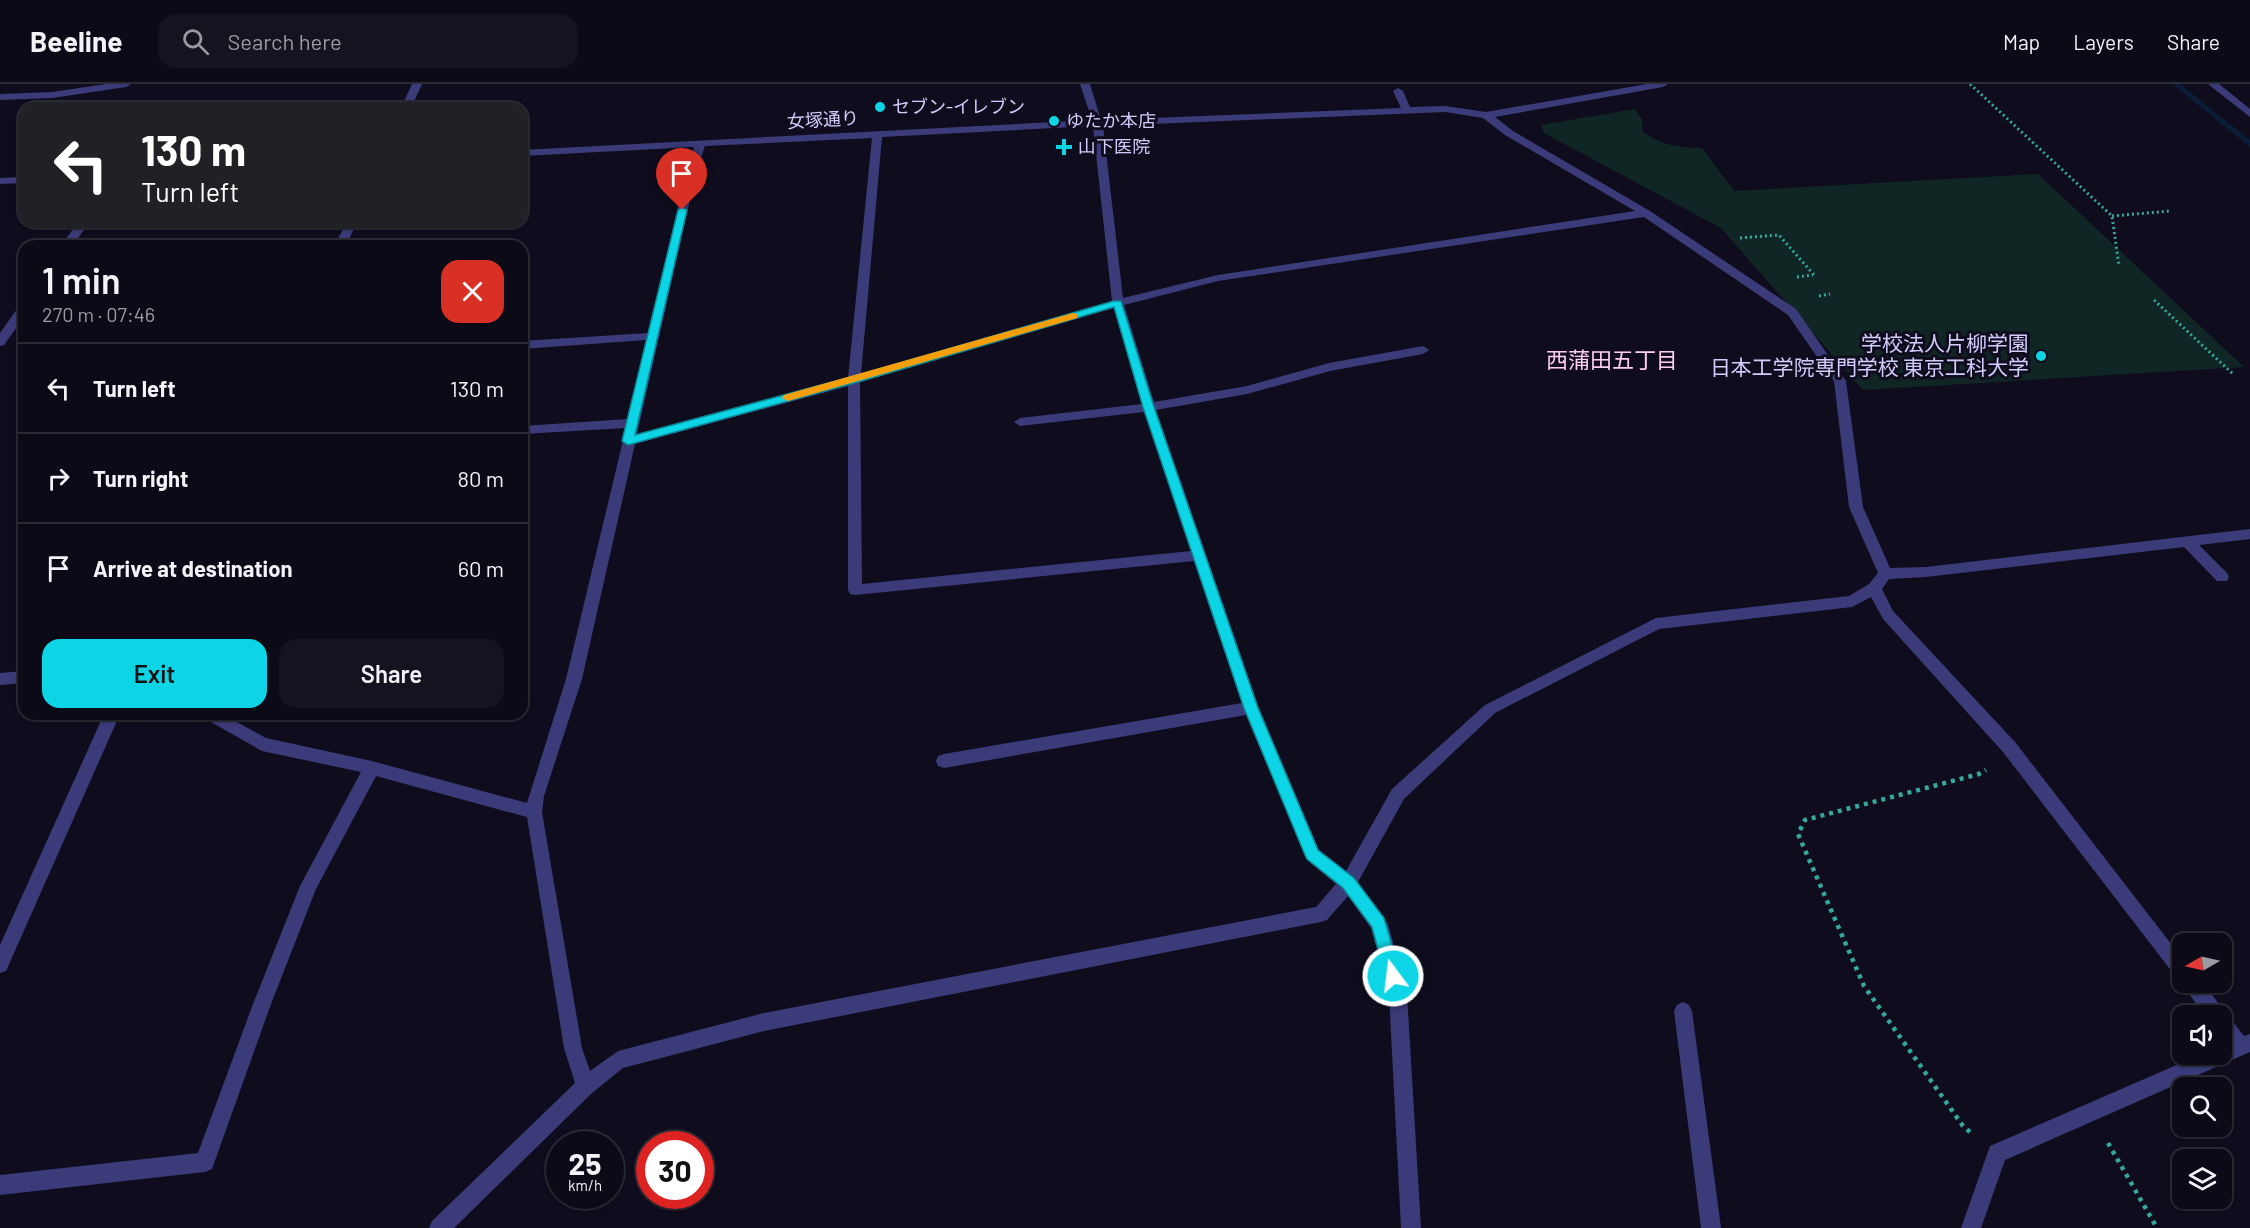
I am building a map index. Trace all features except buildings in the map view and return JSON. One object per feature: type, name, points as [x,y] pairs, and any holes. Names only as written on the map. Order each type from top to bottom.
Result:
[{"type":"street","points":[[0,97],[52,95],[126,84]]},
{"type":"street","points":[[409,102],[417,84]]},
{"type":"street","points":[[1085,84],[1098,123],[1118,303],[1149,407],[1251,708],[1312,855],[1348,883],[1379,924],[1398,994],[1411,1228]]},
{"type":"street","points":[[1486,115],[1663,84]]},
{"type":"street","points":[[2213,84],[2250,114]]},
{"type":"street","points":[[1398,91],[1407,111]]},
{"type":"street","name":"女塚通り","points":[[528,153],[1098,123],[1446,109],[1486,115]]},
{"type":"street","points":[[1486,115],[1509,133],[1646,213],[1792,312],[1840,381],[1856,507],[1888,615],[2009,747],[2172,958]]},
{"type":"street","points":[[877,134],[854,380],[855,590],[1199,555]]},
{"type":"street","points":[[585,1086],[573,1048],[534,812],[536,796],[574,679],[692,169],[701,143]]},
{"type":"street","points":[[0,181],[18,180]]},
{"type":"street","points":[[628,441],[854,380],[1118,303],[1218,278],[1646,213]]},
{"type":"street","points":[[0,342],[18,316]]},
{"type":"street","points":[[528,345],[653,336]]},
{"type":"street","points":[[1020,422],[1149,407],[1247,390],[1329,367],[1423,350]]},
{"type":"street","points":[[528,430],[632,423]]},
{"type":"street","points":[[440,1228],[585,1086],[618,1060],[764,1022],[1322,914],[1348,883],[1398,794],[1490,709],[1656,624],[1852,601],[1879,581],[1926,572],[2250,534]]},
{"type":"street","points":[[2186,540],[2222,577]]},
{"type":"street","points":[[0,679],[18,678]]},
{"type":"street","points":[[944,761],[1251,708]]},
{"type":"street","points":[[0,965],[109,720]]},
{"type":"street","points":[[220,720],[262,744],[372,768],[534,812]]},
{"type":"street","points":[[0,1185],[205,1162],[262,1004],[309,886],[372,768]]},
{"type":"street","points":[[2199,993],[2209,1005]]},
{"type":"street","points":[[1683,1011],[1711,1228]]},
{"type":"street","points":[[1971,1228],[1997,1152],[2246,1045],[2232,1032]]},
{"type":"path","points":[[1970,84],[2112,216],[2119,266]]},
{"type":"path","points":[[2112,216],[2170,211]]},
{"type":"path","points":[[1736,238],[1779,235],[1814,275]]},
{"type":"path","points":[[2154,300],[2233,374]]},
{"type":"path","points":[[1997,1152],[1963,1126],[1864,986],[1798,834],[1805,820],[1979,774],[2000,763],[2009,747]]},
{"type":"path","points":[[2091,1113],[2157,1228]]},
{"type":"green space","points":[[1634,109],[1642,119],[1643,132],[1671,145],[1702,148],[1734,191],[2038,174],[2244,367],[1863,390],[1721,228],[1544,133],[1541,125]]},
{"type":"water","points":[[2172,84],[2180,84],[2250,140],[2250,147]]},
{"type":"slow traffic","points":[[788,398],[1073,316]]},
{"type":"place","name":"セブン-イレブン","points":[[880,107]]},
{"type":"place","name":"ゆたか本店","points":[[1054,121]]},
{"type":"place","name":"山下医院","points":[[1064,147]]},
{"type":"place","name":"学校法人片柳学園 日本工学院専門学校 東京工科大学","points":[[2041,356]]},
{"type":"district","name":"西蒲田五丁目","points":[[1612,360]]},
{"type":"route","points":[[682,210],[628,441],[854,380],[1118,303],[1149,407],[1251,708],[1312,855],[1348,883],[1379,924],[1393,976]]}]
